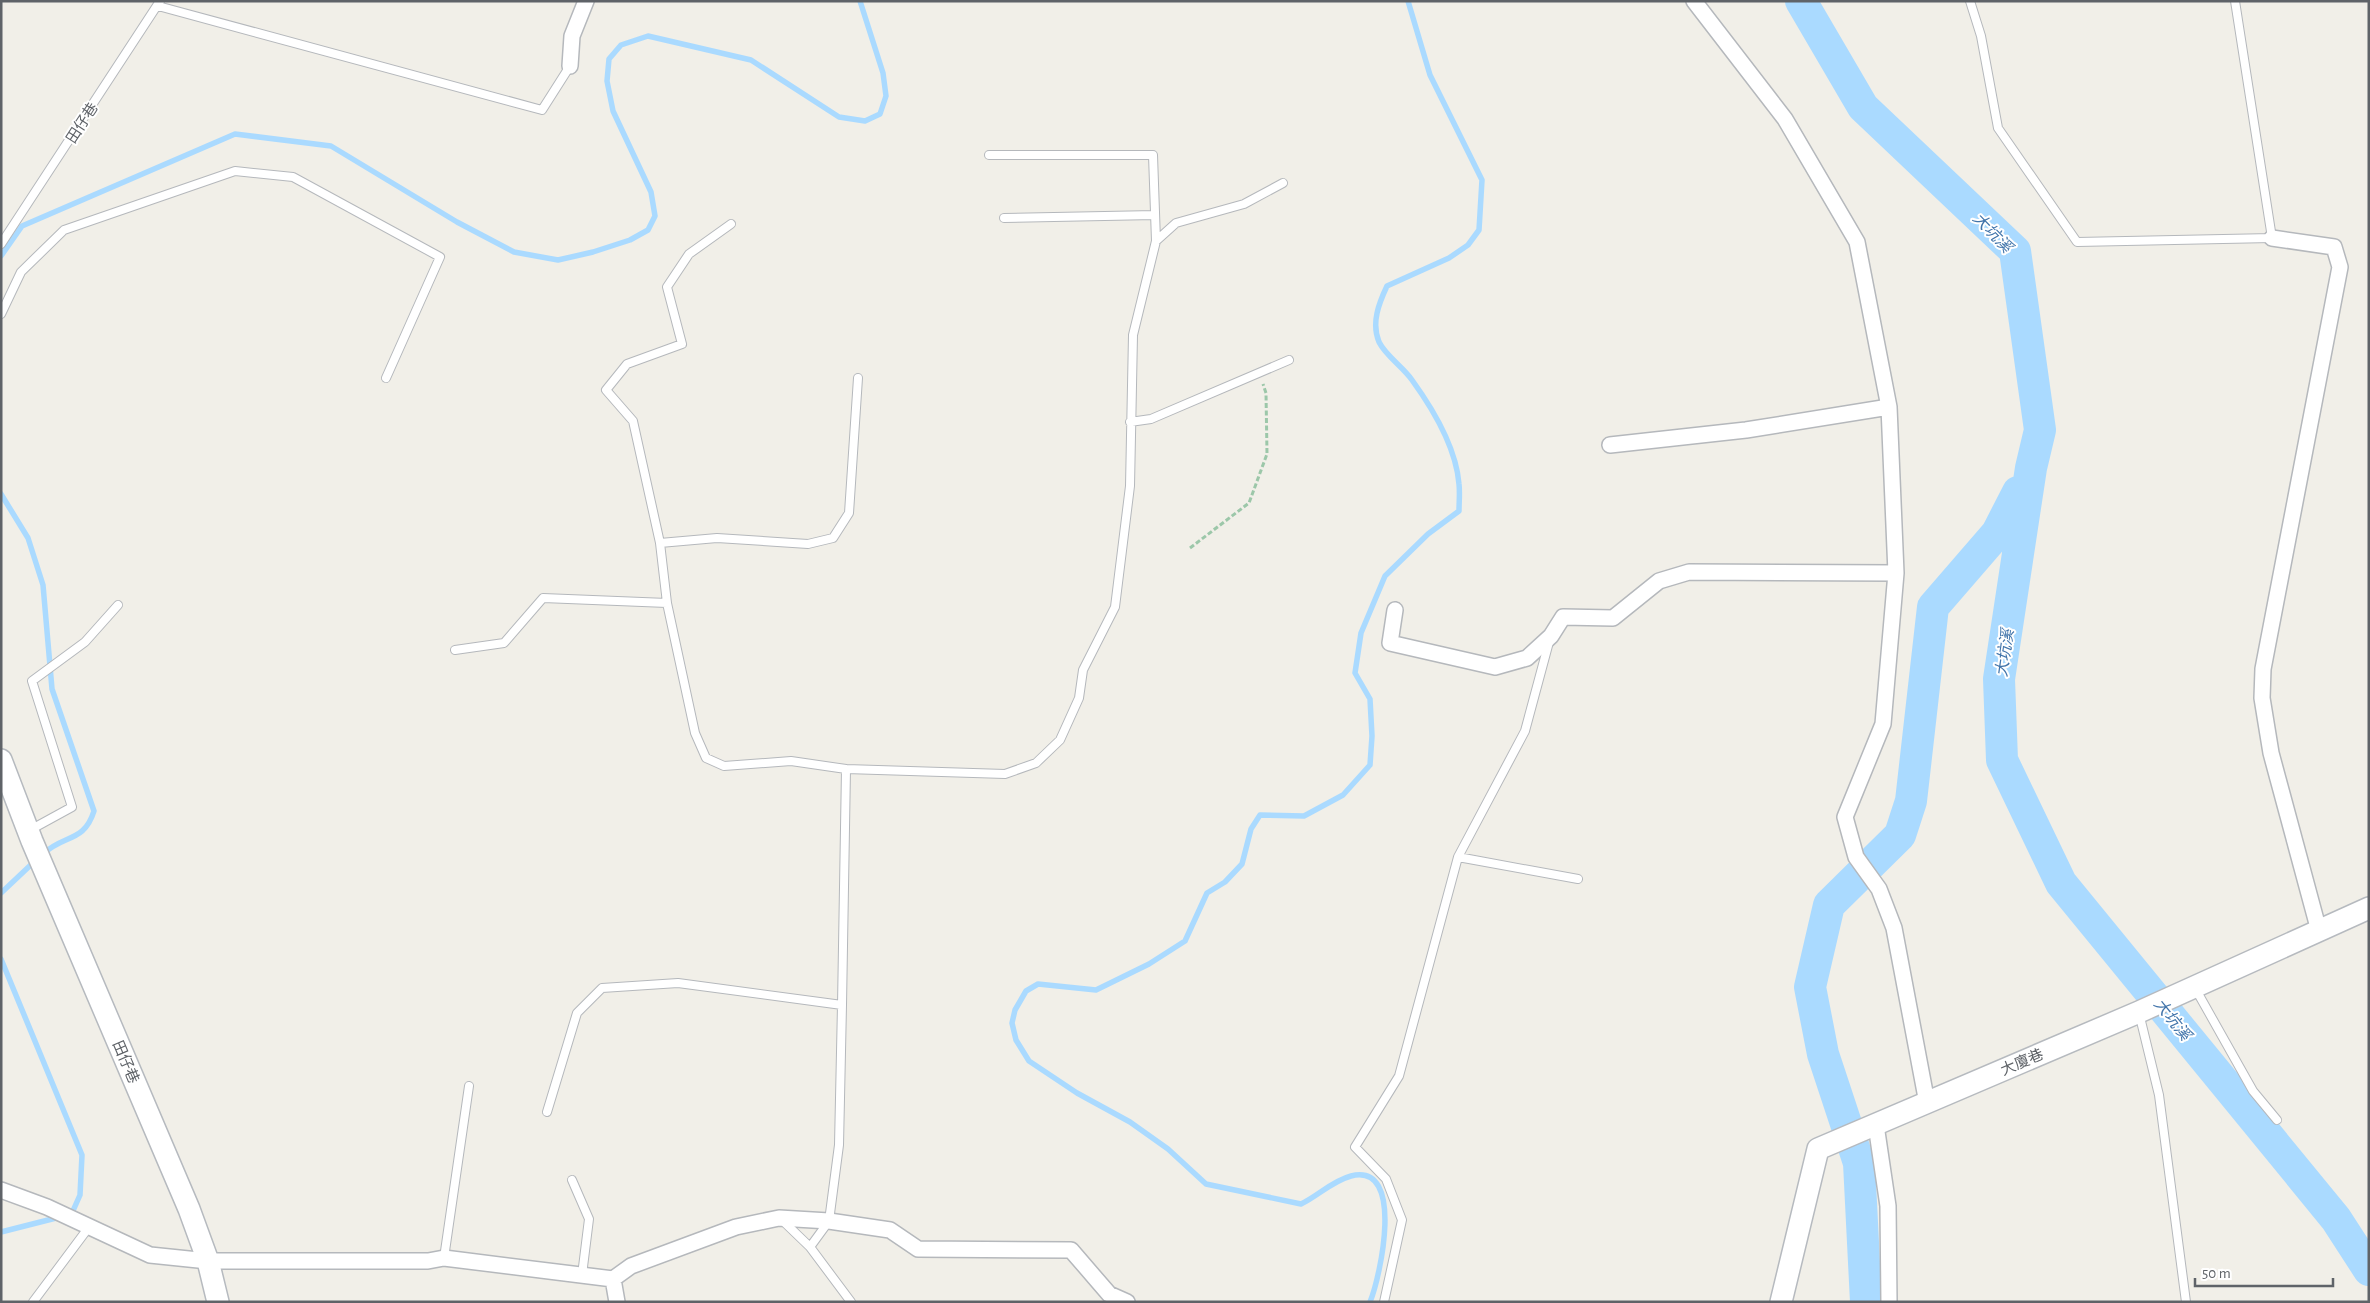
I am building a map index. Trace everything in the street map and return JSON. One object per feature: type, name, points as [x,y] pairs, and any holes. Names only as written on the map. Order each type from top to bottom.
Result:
[{"type":"street","points":[[570,66],[572,36],[586,1]]},
{"type":"street","points":[[1694,1],[1784,119],[1857,242],[1889,407],[1896,574],[1883,724],[1845,816],[1856,857],[1878,889],[1894,928],[1928,1102]]},
{"type":"street","points":[[2272,238],[2334,247],[2340,267],[2263,669],[2262,698],[2271,753],[2319,931]]},
{"type":"street","points":[[1610,445],[1746,430],[1889,407]]},
{"type":"street","points":[[1395,610],[1390,643],[1495,667],[1527,658],[1551,636],[1563,617],[1613,618],[1659,581],[1689,572],[1896,574]]},
{"type":"street","points":[[1,760],[30,836]]},
{"type":"street","name":"田仔巷","points":[[30,836],[189,1209],[208,1261],[218,1302]]},
{"type":"street","name":"大廈巷","points":[[1781,1302],[1818,1150],[2144,1009],[2369,908]]},
{"type":"street","points":[[1875,1125],[1888,1206],[1889,1302]]},
{"type":"street","points":[[1,1190],[48,1207],[150,1255],[208,1261],[428,1261],[444,1258],[613,1279],[631,1266],[736,1227],[779,1218],[829,1221],[890,1230],[918,1249],[1071,1250],[1109,1294],[1127,1302]]},
{"type":"street","points":[[613,1279],[617,1302]]},
{"type":"lane","points":[[1970,1],[1981,36],[1998,128],[2077,242],[2272,238],[2235,1]]},
{"type":"lane","points":[[159,4],[542,110],[570,66]]},
{"type":"lane","name":"田仔巷","points":[[1,244],[159,4]]},
{"type":"lane","points":[[731,224],[689,254],[668,287],[682,344],[627,364],[606,390],[633,420],[660,543],[667,603],[695,733],[706,758],[724,766],[791,761],[846,769],[1005,774],[1036,763],[1060,740],[1079,698],[1083,670],[1115,607],[1130,486],[1133,335],[1156,241],[1152,155],[989,155]]},
{"type":"lane","points":[[1,314],[21,272],[64,230],[235,171],[293,178],[440,257],[386,378]]},
{"type":"lane","points":[[1156,241],[1176,223],[1244,204],[1284,184]]},
{"type":"lane","points":[[1004,218],[1155,215]]},
{"type":"lane","points":[[1130,422],[1151,419],[1289,360]]},
{"type":"lane","points":[[660,543],[718,538],[808,544],[833,538],[850,513],[858,378]]},
{"type":"lane","points":[[455,650],[504,643],[544,598],[667,603]]},
{"type":"lane","points":[[30,836],[72,807],[32,681],[85,642],[118,605]]},
{"type":"lane","points":[[1384,1302],[1402,1220],[1386,1180],[1355,1148],[1399,1076],[1458,857],[1526,731],[1551,636]]},
{"type":"lane","points":[[810,1247],[829,1221],[839,1145],[846,769]]},
{"type":"lane","points":[[1458,857],[1578,879]]},
{"type":"lane","points":[[547,1112],[577,1013],[602,988],[678,983],[842,1005]]},
{"type":"lane","points":[[2190,988],[2253,1091],[2277,1120]]},
{"type":"lane","points":[[2144,1009],[2159,1095],[2186,1302]]},
{"type":"lane","points":[[444,1258],[469,1086]]},
{"type":"lane","points":[[572,1180],[589,1219],[582,1275]]},
{"type":"lane","points":[[779,1218],[810,1247],[851,1302]]},
{"type":"lane","points":[[33,1302],[89,1227]]},
{"type":"path","points":[[1190,548],[1249,503],[1267,454],[1266,393],[1258,372]]},
{"type":"waterway","points":[[1,256],[22,226],[235,134],[331,146],[457,222],[514,252],[558,260],[593,252],[630,240],[648,230],[655,216],[651,192],[613,111],[607,81],[609,59],[621,45],[648,36],[751,60],[839,117],[865,121],[880,114],[886,96],[883,73],[860,1]]},
{"type":"waterway","points":[[1370,1302],[1379,1270],[1385,1225],[1384,1203],[1379,1186],[1368,1176],[1344,1178],[1301,1204],[1206,1184],[1168,1149],[1130,1122],[1077,1093],[1029,1061],[1016,1040],[1012,1023],[1015,1010],[1026,991],[1038,984],[1096,990],[1149,964],[1185,941],[1207,893],[1225,882],[1242,864],[1251,829],[1260,815],[1304,816],[1343,795],[1370,765],[1372,736],[1370,699],[1355,673],[1361,633],[1385,576],[1428,534],[1459,511],[1457,470],[1448,442],[1428,403],[1412,380],[1379,342],[1376,328],[1377,313],[1387,286],[1449,258],[1468,245],[1479,230],[1482,180],[1430,75],[1408,1]]},
{"type":"waterway","name":"大坑溪","points":[[1801,1],[1863,107],[2015,251],[2040,430],[2031,468],[1999,679],[2002,760],[2061,883],[2336,1219],[2369,1270]]},
{"type":"waterway","points":[[1866,1302],[1859,1163],[1823,1054],[1810,987],[1829,905],[1900,835],[1911,801],[1933,607],[1997,533],[2018,492]]},
{"type":"waterway","points":[[1,494],[28,538],[43,585],[52,689],[94,811],[85,828],[43,854]]},
{"type":"waterway","points":[[1,893],[36,860]]},
{"type":"waterway","points":[[1,959],[82,1155],[80,1195],[72,1213],[69,1214]]},
{"type":"waterway","points":[[1,1232],[60,1217]]}]
